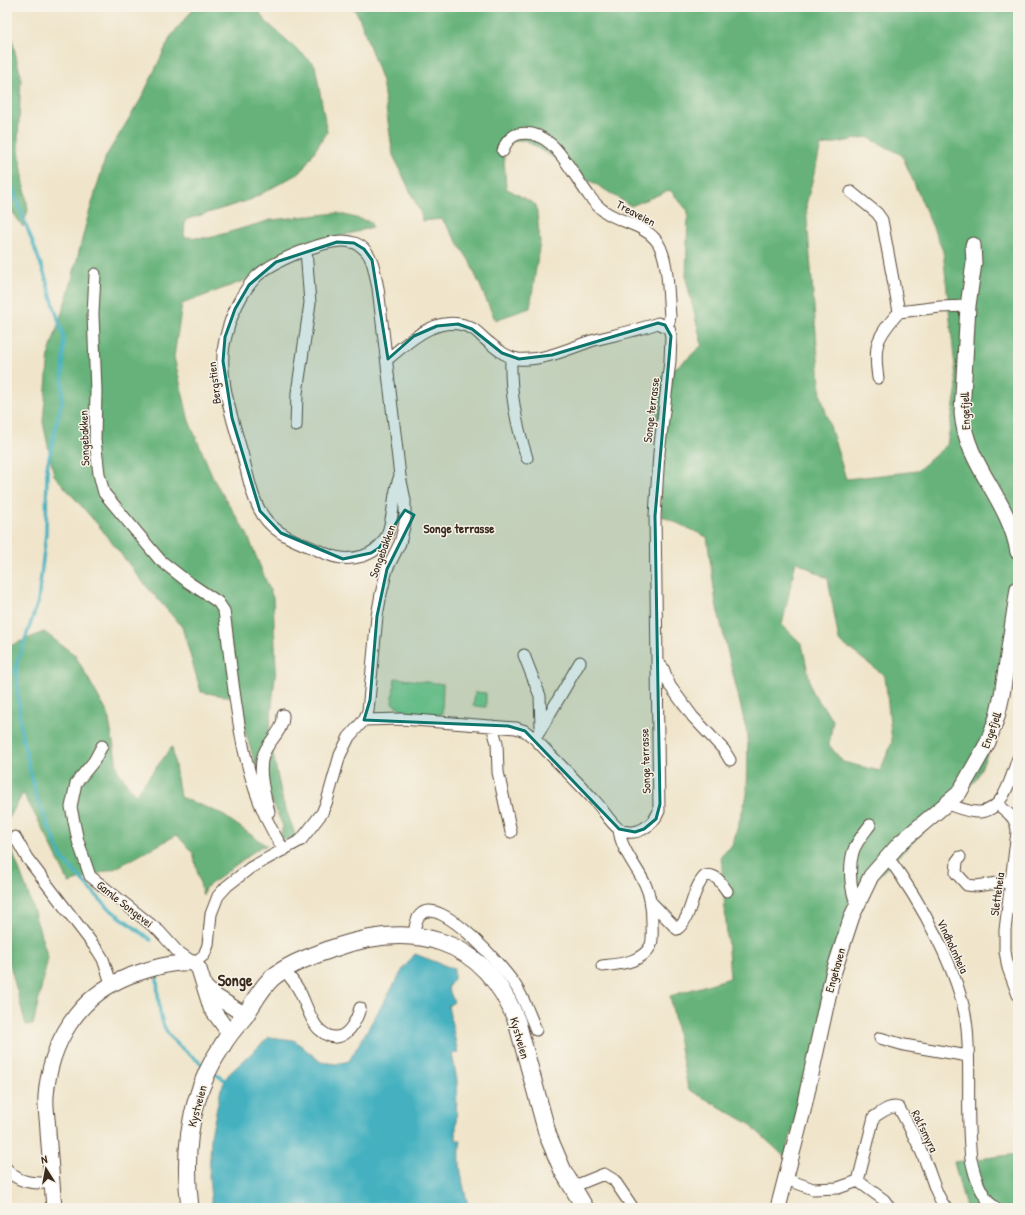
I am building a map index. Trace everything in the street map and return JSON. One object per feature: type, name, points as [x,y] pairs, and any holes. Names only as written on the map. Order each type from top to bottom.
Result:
[{"type":"main road","name":"Kystveien","points":[[190,1208],[187,1175],[189,1133],[204,1081],[212,1062],[230,1034],[245,1015],[287,973],[330,949],[378,936],[414,935],[439,941],[465,954],[484,968],[503,992],[517,1022],[548,1136],[572,1187],[585,1208]]},
{"type":"street","name":"Treaveien","points":[[503,152],[508,140],[514,135],[524,133],[533,134],[558,150],[589,198],[604,212],[643,230],[655,239],[662,253],[667,278],[670,316],[669,322],[665,325]]},
{"type":"street","points":[[851,192],[877,213],[882,220],[899,312]]},
{"type":"street","name":"Songebakken","points":[[194,963],[204,955],[208,945],[211,914],[218,896],[235,878],[301,840],[322,813],[327,801],[340,755],[350,737],[364,720],[368,711],[377,616],[381,594],[387,569],[400,544],[405,523],[405,500],[400,476],[388,359],[378,288],[372,260],[368,253],[354,243],[344,241],[306,250]]},
{"type":"street","name":"Engefjell","points":[[973,245],[974,264],[968,306],[962,413],[963,426],[970,450],[1009,519],[1018,552]]},
{"type":"street","points":[[296,426],[297,393],[310,303],[306,250]]},
{"type":"street","name":"Bergstien","points":[[306,250],[276,262],[258,275],[249,284],[235,309],[225,337],[223,361],[232,418],[260,511],[271,526],[296,541],[334,557],[343,559],[356,558],[371,553],[379,548],[387,536],[393,513],[395,488],[400,476]]},
{"type":"street","name":"Songebakken","points":[[95,274],[93,314],[96,391],[95,440],[99,474],[104,493],[160,560],[188,582],[218,602],[224,611],[241,730],[250,775],[257,799],[284,850]]},
{"type":"street","points":[[878,378],[875,360],[876,346],[884,329],[899,312],[940,306],[968,306]]},
{"type":"street","points":[[388,359],[414,336],[427,329],[437,326],[458,324],[472,329],[502,353],[519,359],[552,355],[592,341],[634,331],[658,323],[665,325]]},
{"type":"street","name":"Songe terrasse","points":[[619,828],[635,832],[644,829],[656,818],[659,811],[655,516],[659,453],[670,361],[671,336],[669,328],[665,325]]},
{"type":"street","points":[[511,357],[510,388],[520,436],[527,458]]},
{"type":"street","name":"Engefjell","points":[[970,775],[988,742],[998,717],[1018,588]]},
{"type":"street","points":[[524,655],[540,696],[538,734]]},
{"type":"street","name":"Songe terrasse","points":[[657,661],[663,668],[670,686],[693,717],[724,750],[730,760]]},
{"type":"street","points":[[538,734],[580,662]]},
{"type":"street","points":[[269,823],[270,816],[261,766],[266,748],[283,722],[283,715]]},
{"type":"street","points":[[364,720],[402,719],[492,726],[516,728],[538,734],[619,828],[622,842],[646,885],[651,902],[651,944],[644,953],[632,961],[624,964],[602,966]]},
{"type":"street","points":[[492,726],[497,743],[498,772],[511,832]]},
{"type":"street","name":"Gamle Songevei","points":[[102,746],[94,761],[76,782],[72,800],[72,815],[78,841],[90,876],[159,931],[177,951],[194,963],[199,970],[212,1008],[230,1034]]},
{"type":"street","points":[[947,804],[973,812],[981,812],[990,809],[997,804],[1005,793],[1018,758]]},
{"type":"street","name":"Engehaven","points":[[778,1208],[803,1111],[833,974],[858,901],[871,876],[887,856],[901,842],[959,793],[970,775]]},
{"type":"street","name":"Sletteheia","points":[[997,804],[1012,817],[1017,824],[1012,881],[1005,930],[1005,951],[1008,968],[1018,995]]},
{"type":"street","points":[[858,901],[855,900],[851,884],[853,853],[870,825]]},
{"type":"street","points":[[15,837],[27,858],[98,951],[103,959],[111,983]]},
{"type":"street","name":"Vindholmheia","points":[[887,856],[923,912],[957,985],[965,1015],[968,1056],[971,1159],[975,1178],[982,1192],[995,1208]]},
{"type":"street","points":[[960,857],[957,861],[956,872],[967,885],[976,886],[1012,881]]},
{"type":"street","points":[[651,902],[677,930],[684,921],[696,890],[705,876],[710,875],[717,878],[727,891]]},
{"type":"street","name":"Kystveien","points":[[414,935],[416,920],[420,914],[427,911],[438,912],[450,918],[468,933],[508,974],[521,995],[536,1030]]},
{"type":"street","points":[[54,1208],[46,1098],[52,1059],[64,1032],[76,1015],[94,996],[111,983],[158,967],[186,962],[194,963]]},
{"type":"street","points":[[287,973],[300,992],[319,1030],[329,1036],[340,1036],[347,1034],[356,1022],[360,1008]]},
{"type":"street","points":[[206,988],[215,996],[245,1015]]},
{"type":"street","points":[[880,1038],[904,1045],[968,1056]]},
{"type":"street","name":"Rolfsmyra","points":[[858,1181],[874,1117],[888,1108],[896,1107],[899,1108],[910,1128],[926,1162],[940,1202],[946,1208]]},
{"type":"street","points":[[7,1170],[23,1182],[52,1183]]},
{"type":"street","points":[[572,1187],[604,1174],[614,1180],[633,1208]]},
{"type":"street","points":[[786,1179],[813,1189],[838,1188],[858,1181],[884,1200],[890,1208]]},
{"type":"highlighted area","points":[[337,242],[354,243],[364,249],[372,260],[388,359],[414,336],[437,326],[458,324],[472,329],[502,353],[519,359],[552,355],[658,323],[665,325],[671,336],[670,361],[655,516],[660,804],[656,819],[644,829],[635,832],[619,829],[525,731],[508,726],[364,720],[370,700],[377,616],[387,569],[414,515],[405,510],[379,548],[371,553],[343,559],[281,533],[260,511],[232,418],[223,361],[225,337],[235,309],[249,285],[276,262]]},
{"type":"green space","points":[[195,7],[257,7],[264,20],[315,65],[327,132],[301,172],[250,200],[185,220],[184,237],[209,238],[271,220],[337,213],[371,222],[372,227],[307,247],[246,280],[182,304],[174,357],[189,421],[215,482],[247,534],[273,598],[276,667],[269,735],[283,802],[296,836],[279,841],[283,826],[255,763],[235,698],[201,692],[182,627],[142,581],[99,526],[54,475],[43,422],[49,353],[70,287],[87,220],[106,156],[141,99],[171,36]]},
{"type":"green space","points":[[353,7],[1018,7],[1018,620],[998,730],[976,780],[871,883],[851,911],[785,1157],[748,1123],[688,1089],[670,996],[730,978],[721,855],[732,846],[747,795],[748,737],[716,603],[707,537],[662,516],[657,448],[658,380],[686,360],[702,345],[686,279],[688,211],[670,190],[631,206],[525,140],[503,143],[506,188],[536,205],[540,242],[530,308],[495,320],[469,260],[442,219],[422,221],[421,214],[393,155],[382,81],[359,17]],"holes":[[[867,137],[902,155],[943,251],[957,387],[947,445],[917,471],[846,479],[821,396],[806,205],[821,146]],[[796,561],[828,579],[839,641],[885,676],[892,742],[880,771],[843,762],[829,745],[833,720],[812,692],[802,644],[782,625]]]},
{"type":"green space","points":[[7,19],[21,77],[18,143],[28,210],[23,227],[7,204]]},
{"type":"green space","points":[[44,632],[75,655],[108,714],[118,771],[135,795],[172,747],[180,797],[220,813],[267,846],[260,847],[205,888],[203,896],[193,853],[177,835],[116,868],[69,883],[44,831],[23,793],[7,822],[7,647]]},
{"type":"green space","points":[[395,678],[443,684],[442,714],[421,715],[410,713],[392,703]]},
{"type":"green space","points":[[475,692],[486,693],[486,707],[473,706]]},
{"type":"green space","points":[[7,838],[28,893],[48,958],[33,1025],[26,1025],[7,954]]},
{"type":"green space","points":[[1018,1154],[1018,1208],[966,1208],[954,1162]]},
{"type":"water","points":[[415,954],[454,969],[454,979],[448,987],[454,1002],[448,1006],[458,1053],[452,1054],[457,1080],[456,1140],[461,1140],[460,1166],[469,1208],[212,1208],[209,1177],[211,1135],[221,1089],[228,1075],[269,1037],[294,1040],[321,1062],[336,1064],[349,1061],[403,969]]},
{"type":"waterway","points":[[7,174],[44,273],[64,338],[62,400],[47,467],[46,533],[38,602],[16,666],[21,731],[36,796],[62,858],[107,907],[151,940]]},
{"type":"waterway","points":[[157,978],[160,1010],[162,1021],[166,1030],[180,1047],[206,1067]]},
{"type":"waterway","points":[[212,1072],[225,1080]]},
{"type":"district","name":"Songe terrasse","points":[[459,528]]},
{"type":"district","name":"Songe","points":[[235,980]]}]
